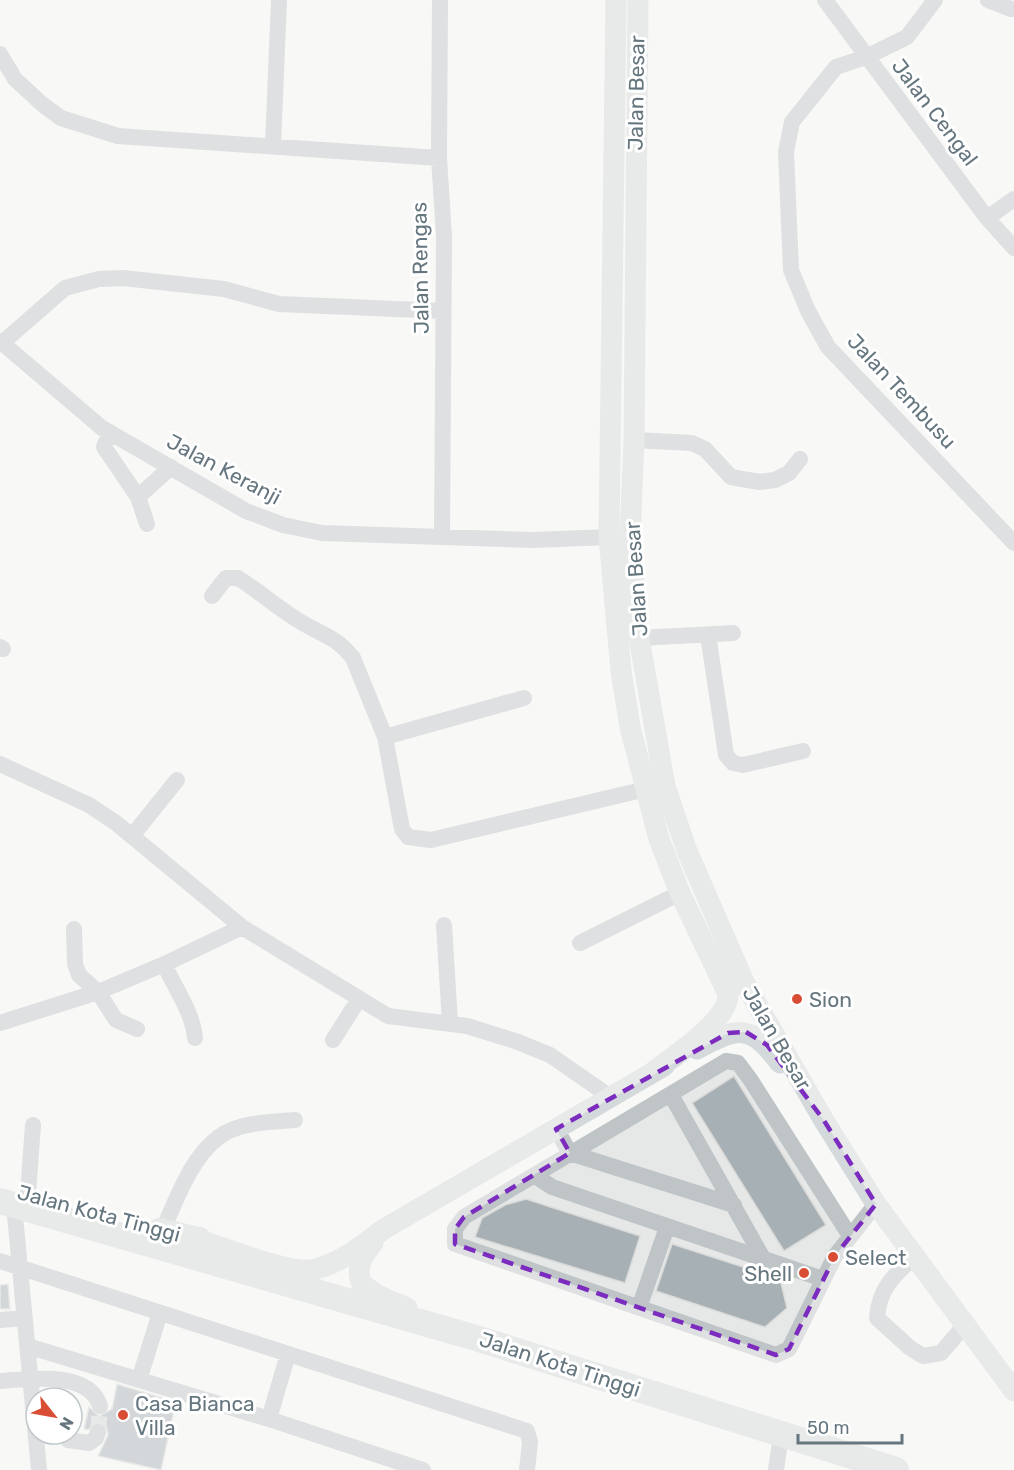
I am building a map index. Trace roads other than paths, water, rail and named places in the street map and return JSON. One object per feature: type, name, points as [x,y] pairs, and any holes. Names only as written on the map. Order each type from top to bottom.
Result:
[{"type":"highway","name":"Jalan Kota Tinggi","points":[[10,1197],[199,1240]]},
{"type":"highway","name":"Jalan Kota Tinggi","points":[[10,1197],[223,1266],[476,1338],[896,1470]]},
{"type":"main road","name":"Jalan Besar","points":[[616,0],[609,537],[621,671],[630,727],[659,839],[680,893],[722,978],[729,999],[727,1006],[715,1022],[651,1073]]},
{"type":"main road","name":"Jalan Besar","points":[[638,0],[634,440],[630,537],[639,638],[665,786],[687,851],[744,982],[823,1119],[876,1204],[1014,1391]]},
{"type":"main road","name":"Jalan Besar","points":[[199,1240],[285,1267],[310,1270],[329,1264],[351,1253],[384,1229],[612,1098],[651,1073],[728,1033],[746,1032],[767,1045],[823,1119]]},
{"type":"main road","points":[[384,1229],[363,1255],[358,1267],[362,1284],[378,1296],[476,1338]]},
{"type":"main road","name":"Jalan Besar","points":[[965,1325],[1014,1370]]},
{"type":"street","points":[[273,144],[279,0]]},
{"type":"street","name":"Jalan Rengas","points":[[440,0],[439,158],[444,236],[442,536]]},
{"type":"street","name":"Jalan Cengal","points":[[825,0],[987,218],[1014,248]]},
{"type":"street","name":"Jalan Tembusu","points":[[935,0],[907,37],[866,57],[836,67],[792,122],[786,152],[792,270],[808,310],[828,347],[1014,543]]},
{"type":"street","points":[[988,0],[1011,9]]},
{"type":"street","points":[[0,54],[15,79],[31,95],[61,117],[118,136],[273,144],[439,158]]},
{"type":"street","points":[[987,218],[1014,200]]},
{"type":"street","points":[[1,342],[65,288],[80,282],[107,279],[123,278],[224,289],[279,304],[443,311]]},
{"type":"street","name":"Jalan Keranji","points":[[1,342],[77,408],[110,432],[246,511],[283,525],[322,533],[533,540],[609,537]]},
{"type":"street","points":[[110,432],[104,447],[138,497],[147,524]]},
{"type":"street","points":[[634,440],[692,443],[705,449],[731,477],[759,482],[775,480],[789,473],[800,459]]},
{"type":"street","points":[[138,497],[171,467]]},
{"type":"street","points":[[212,596],[226,579],[238,579],[308,626],[334,638],[353,658],[385,736],[402,829],[408,837],[431,840],[646,789]]},
{"type":"street","points":[[639,638],[733,633]]},
{"type":"street","points":[[708,635],[726,755],[733,762],[743,765],[803,751]]},
{"type":"street","points":[[385,736],[524,698]]},
{"type":"street","points":[[0,764],[89,805],[132,836],[242,927],[388,1016],[450,1023],[518,1042],[550,1055],[612,1098]]},
{"type":"street","points":[[132,836],[177,780]]},
{"type":"street","points":[[580,943],[680,893]]},
{"type":"street","points":[[444,925],[450,1023]]},
{"type":"street","points":[[0,1023],[98,992],[242,927]]},
{"type":"street","points":[[74,929],[75,964],[79,975],[98,992],[116,1020],[137,1029]]},
{"type":"street","points":[[164,964],[182,1005],[194,1021],[195,1038]]},
{"type":"street","points":[[333,1040],[360,999]]},
{"type":"street","points":[[850,1236],[738,1063],[726,1061],[464,1217],[455,1229],[455,1244],[776,1355],[789,1350],[835,1256],[876,1204]]},
{"type":"street","points":[[671,1095],[764,1260]]},
{"type":"street","points":[[162,1231],[202,1154],[220,1135],[250,1125],[295,1120]]},
{"type":"street","points":[[33,1125],[10,1197],[20,1268],[39,1470]]},
{"type":"street","points":[[556,1129],[570,1153],[734,1205]]},
{"type":"street","points":[[534,1175],[552,1187],[823,1279]]},
{"type":"street","points":[[639,1308],[667,1227]]},
{"type":"street","points":[[914,1257],[896,1273],[878,1299],[877,1318],[910,1348],[923,1356],[941,1353],[965,1325]]},
{"type":"street","points":[[0,1261],[527,1431],[530,1442],[526,1470]]},
{"type":"street","points":[[139,1380],[160,1313]]},
{"type":"street","points":[[0,1320],[24,1318]]},
{"type":"street","points":[[27,1346],[269,1419],[423,1470]]},
{"type":"street","points":[[269,1419],[288,1354]]},
{"type":"street","points":[[0,1381],[45,1378],[61,1386]]},
{"type":"street","points":[[84,1391],[93,1392],[100,1406]]},
{"type":"street","points":[[84,1442],[89,1443],[96,1438],[98,1432]]},
{"type":"street","points":[[776,1470],[781,1435]]},
{"type":"tunnel","points":[[98,1432],[100,1406]]},
{"type":"place","name":"Sion","points":[[797,999]]},
{"type":"place","name":"Select","points":[[833,1257]]},
{"type":"place","name":"Shell","points":[[804,1273]]},
{"type":"place","name":"Casa Bianca Villa","points":[[123,1415]]}]
